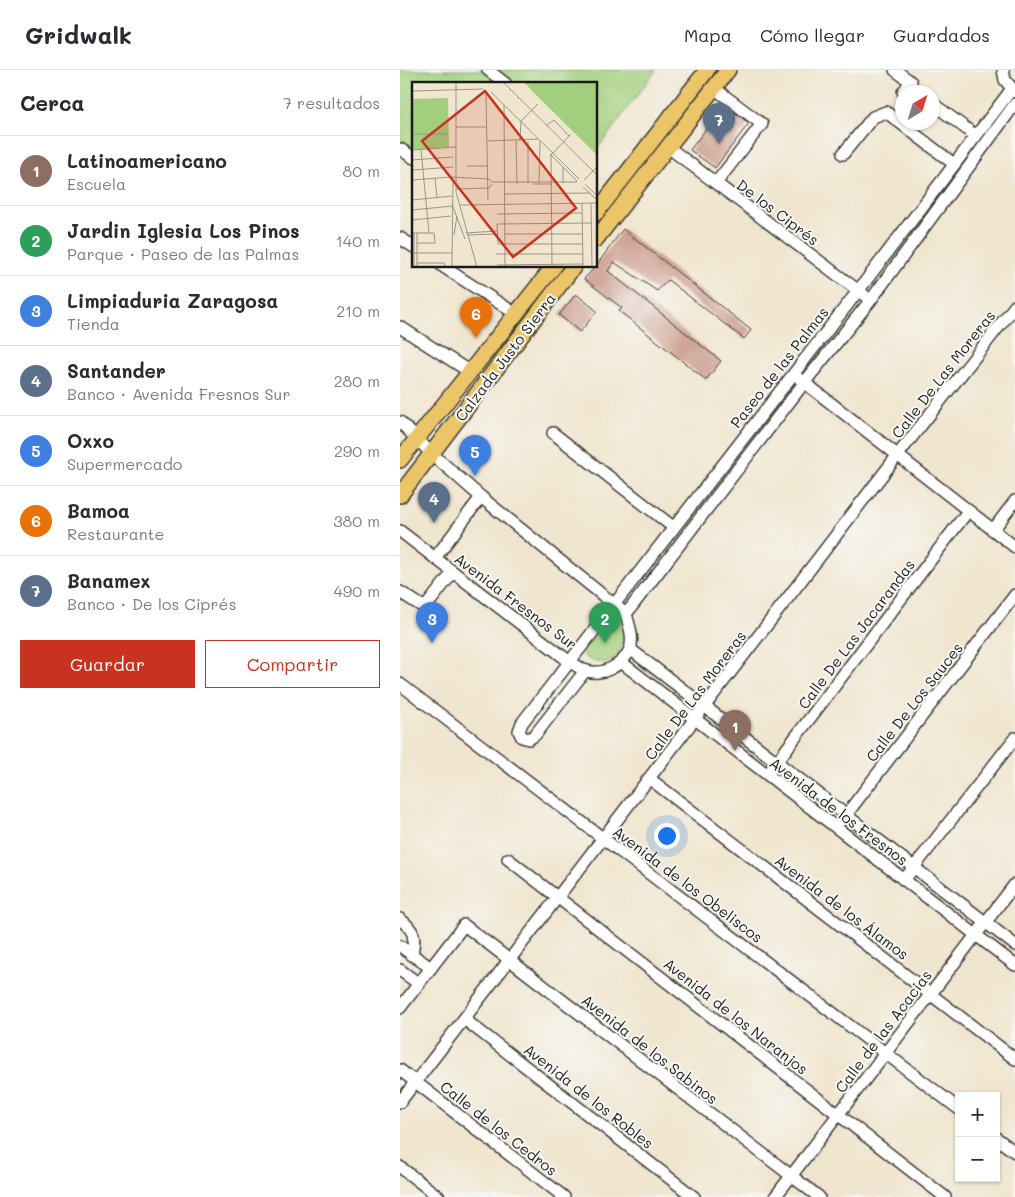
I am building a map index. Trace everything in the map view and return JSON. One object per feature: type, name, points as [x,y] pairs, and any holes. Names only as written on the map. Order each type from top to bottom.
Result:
[{"type":"main road","points":[[598,210],[707,70]]},
{"type":"main road","points":[[598,236],[728,70]]},
{"type":"main road","name":"Calzada Justo Sierra","points":[[400,460],[552,268]]},
{"type":"main road","name":"Calzada Justo Sierra","points":[[400,494],[572,268]]},
{"type":"street","points":[[488,70],[503,82]]},
{"type":"street","points":[[896,70],[911,82],[909,85]]},
{"type":"street","points":[[1003,70],[1005,80],[1013,91]]},
{"type":"street","points":[[714,88],[762,124],[716,183]]},
{"type":"street","name":"Paseo de las Palmas","points":[[585,671],[535,735],[529,739],[522,736],[519,731],[522,723],[858,291],[954,164],[1013,91]]},
{"type":"street","name":"Paseo de las Palmas","points":[[626,614],[804,383],[870,301],[1015,104]]},
{"type":"street","points":[[940,108],[976,136]]},
{"type":"street","points":[[843,154],[873,117],[886,112],[954,164]]},
{"type":"street","name":"De los Ciprés","points":[[668,147],[870,301]]},
{"type":"street","points":[[400,149],[412,157]]},
{"type":"street","points":[[400,238],[412,247]]},
{"type":"street","points":[[445,268],[516,314]]},
{"type":"street","name":"Calle De Las Moreras","points":[[400,1102],[897,456],[1015,306]]},
{"type":"street","points":[[400,327],[470,372]]},
{"type":"street","points":[[793,373],[1015,547]]},
{"type":"street","points":[[400,422],[432,454],[481,497],[626,614],[630,627],[630,649],[620,662],[610,670],[585,671]]},
{"type":"street","points":[[553,434],[673,527]]},
{"type":"street","points":[[435,558],[481,497]]},
{"type":"street","points":[[993,530],[1015,501]]},
{"type":"street","name":"Calle De Las Jacarandas","points":[[767,775],[968,511]]},
{"type":"street","name":"Avenida Fresnos Sur","points":[[400,531],[570,662],[585,671]]},
{"type":"street","points":[[400,592],[425,608],[453,572]]},
{"type":"street","name":"Calle De Los Sauces","points":[[836,828],[1015,595]]},
{"type":"street","name":"Avenida de los Fresnos","points":[[630,649],[1015,944]]},
{"type":"street","name":"Avenida de los Fresnos","points":[[620,662],[1015,966]]},
{"type":"street","name":"Avenida de los Obeliscos","points":[[400,684],[955,1106]]},
{"type":"street","points":[[904,880],[1015,738]]},
{"type":"street","name":"Avenida de los Álamos","points":[[650,779],[1015,1059]]},
{"type":"street","name":"Avenida de los Naranjos","points":[[508,859],[944,1197]]},
{"type":"street","name":"Calle de las Acacias","points":[[775,1197],[1015,884]]},
{"type":"street","points":[[400,919],[414,934],[412,955]]},
{"type":"street","name":"Avenida de los Sabinos","points":[[431,968],[464,925],[819,1197]]},
{"type":"street","points":[[400,946],[431,968],[400,1008]]},
{"type":"street","points":[[400,970],[419,984]]},
{"type":"street","name":"Avenida de los Robles","points":[[464,1019],[694,1197]]},
{"type":"street","name":"Calle de los Cedros","points":[[400,1070],[564,1197]]},
{"type":"street","points":[[1000,1141],[1015,1152]]},
{"type":"street","points":[[400,1167],[439,1197]]},
{"type":"green space","points":[[400,70],[656,70],[598,148],[598,82],[412,82],[412,151],[400,143]]},
{"type":"green space","points":[[613,616],[624,624],[623,640],[618,653],[610,662],[594,662],[583,656],[582,650],[603,624]]},
{"type":"building","points":[[724,105],[749,123],[715,168],[690,150]]},
{"type":"building","points":[[623,229],[751,330],[744,339],[668,280],[657,291],[614,262],[608,271],[721,361],[706,380],[619,311],[622,308],[584,279],[594,268],[598,268],[598,263]]},
{"type":"building","points":[[576,294],[597,311],[580,332],[559,315]]},
{"type":"place","name":"Banamex","points":[[719,144]]},
{"type":"place","name":"Bamoa","points":[[476,338]]},
{"type":"place","name":"Oxxo","points":[[475,476]]},
{"type":"place","name":"Santander","points":[[434,523]]},
{"type":"place","name":"Limpiaduria Zaragosa","points":[[432,643]]},
{"type":"place","name":"Jardin Iglesia Los Pinos","points":[[605,643]]},
{"type":"place","name":"Latinoamericano","points":[[735,751]]}]
